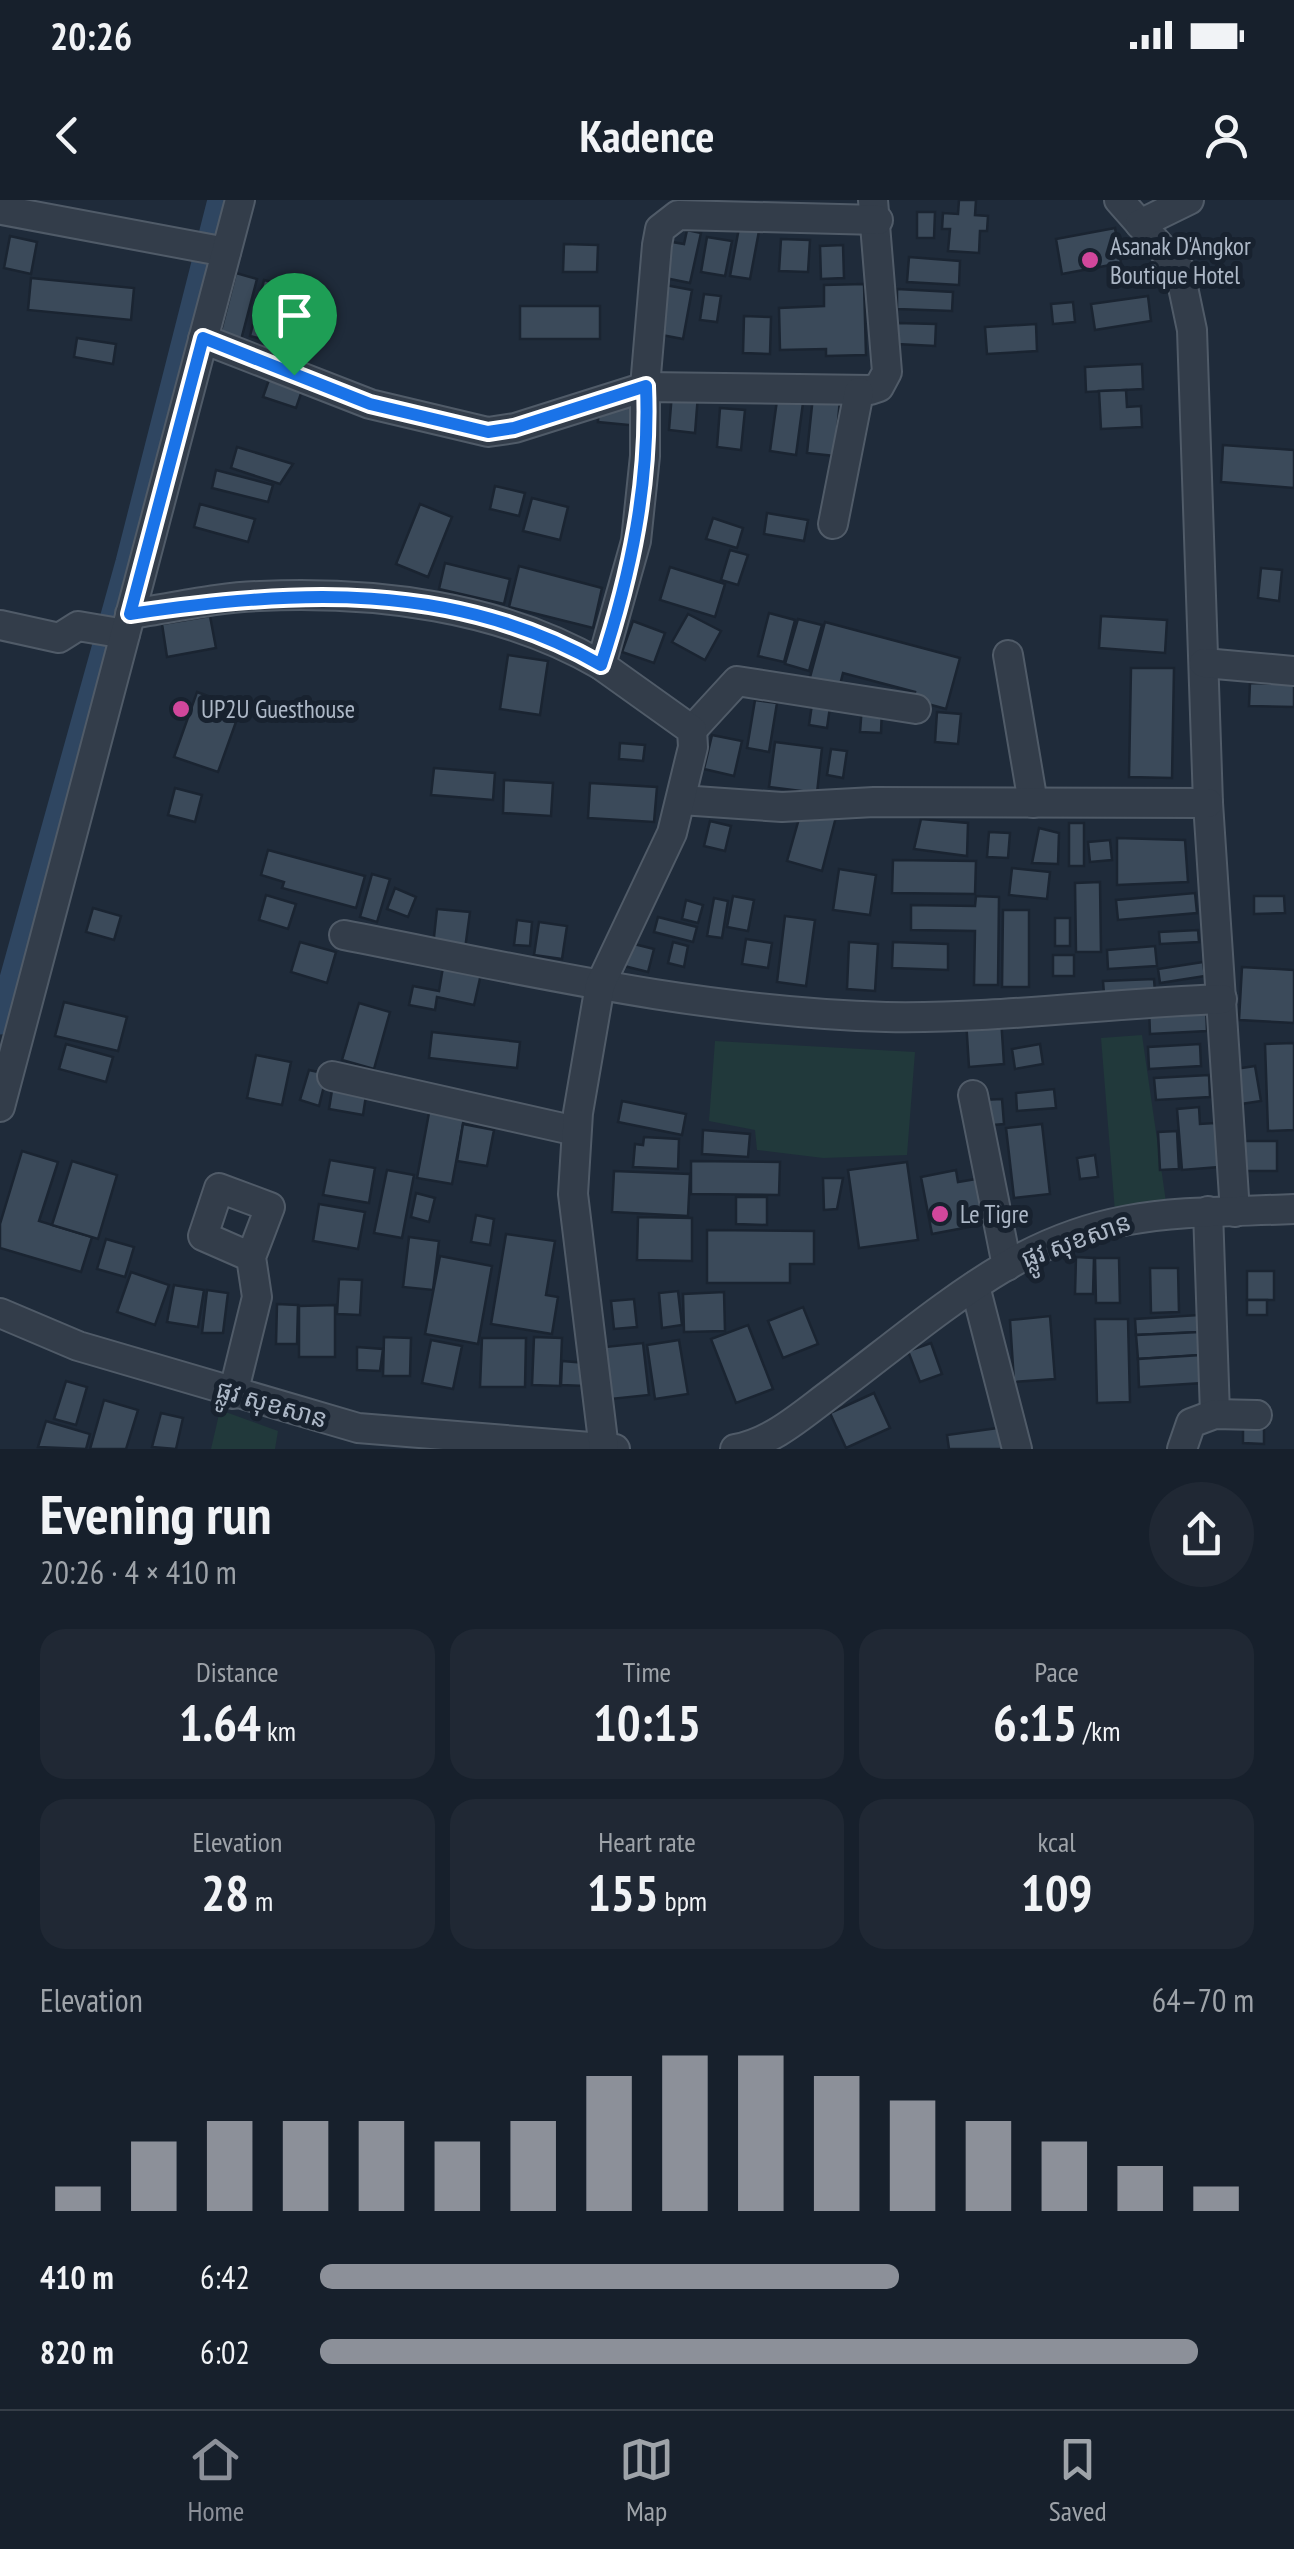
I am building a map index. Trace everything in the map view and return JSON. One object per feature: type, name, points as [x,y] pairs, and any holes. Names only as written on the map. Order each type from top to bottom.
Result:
[{"type":"street","points":[[0,1107],[114,626],[203,338],[208,248],[240,200]]},
{"type":"street","points":[[1119,200],[1178,268],[1192,330],[1208,803],[1222,999],[1222,1211],[1215,1414]]},
{"type":"street","points":[[1140,224],[1189,200]]},
{"type":"street","points":[[203,338],[370,404],[488,432],[514,428],[646,386],[858,392],[879,387],[887,372],[875,210],[669,207],[656,245],[646,386],[646,456],[636,541],[601,665]]},
{"type":"street","points":[[2,210],[208,248]]},
{"type":"street","points":[[834,524],[858,392]]},
{"type":"street","points":[[0,625],[59,638],[78,626],[114,626],[256,596],[378,598],[496,621],[553,640],[601,665],[692,730]]},
{"type":"street","points":[[1008,655],[1033,803]]},
{"type":"street","points":[[1204,663],[1294,671]]},
{"type":"street","points":[[604,1449],[574,1194],[576,1131],[600,985],[659,868],[681,800],[693,747],[692,730],[737,680],[916,709]]},
{"type":"street","points":[[681,800],[782,807],[1208,803]]},
{"type":"street","points":[[344,935],[703,1001],[889,1017],[1222,999]]},
{"type":"street","points":[[332,1076],[576,1131]]},
{"type":"street","points":[[972,1095],[1007,1266]]},
{"type":"street","name":"ផ្លូវ សុខសាន","points":[[735,1449],[782,1430],[976,1286],[1054,1243],[1130,1217],[1294,1208]]},
{"type":"street","points":[[233,1394],[256,1297],[251,1257]]},
{"type":"street","points":[[976,1286],[1018,1449]]},
{"type":"street","name":"ផ្លូវ សុខសាន","points":[[0,1312],[78,1346],[358,1428],[614,1449]]},
{"type":"street","points":[[1182,1449],[1191,1423],[1215,1414],[1257,1415]]},
{"type":"green space","points":[[1142,1035],[1166,1202],[1115,1212],[1101,1038]]},
{"type":"green space","points":[[715,1041],[915,1052],[907,1155],[823,1158],[757,1150],[755,1130],[709,1121]]},
{"type":"green space","points":[[220,1410],[278,1431],[275,1449],[211,1449]]},
{"type":"building","points":[[959,200],[976,200],[975,215],[988,216],[987,231],[980,231],[979,253],[948,251],[950,229],[942,229],[943,213],[958,214]]},
{"type":"building","points":[[917,212],[935,212],[934,238],[917,238]]},
{"type":"building","points":[[739,228],[759,231],[750,279],[730,276]]},
{"type":"building","points":[[1115,228],[1121,263],[1062,274],[1056,239]]},
{"type":"building","points":[[687,230],[701,233],[690,283],[665,278],[672,242],[684,244]]},
{"type":"building","points":[[10,236],[37,242],[31,274],[4,268]]},
{"type":"building","points":[[707,237],[732,241],[725,276],[701,272]]},
{"type":"building","points":[[781,239],[810,240],[808,272],[779,271]]},
{"type":"building","points":[[564,244],[598,245],[597,272],[563,272]]},
{"type":"building","points":[[843,245],[844,278],[821,279],[820,246]]},
{"type":"building","points":[[909,257],[960,261],[959,285],[907,282]]},
{"type":"building","points":[[236,273],[257,279],[241,340],[220,335]]},
{"type":"building","points":[[31,278],[134,288],[131,320],[28,310]]},
{"type":"building","points":[[264,280],[305,290],[291,346],[250,336]]},
{"type":"building","points":[[660,284],[692,290],[683,339],[651,333]]},
{"type":"building","points":[[864,284],[866,355],[826,356],[826,349],[780,350],[779,308],[824,306],[824,285]]},
{"type":"building","points":[[897,289],[953,292],[952,311],[897,309]]},
{"type":"building","points":[[704,294],[721,296],[717,322],[700,320]]},
{"type":"building","points":[[1148,296],[1151,321],[1095,330],[1091,304]]},
{"type":"building","points":[[1073,302],[1075,322],[1053,324],[1051,304]]},
{"type":"building","points":[[520,306],[600,306],[600,339],[520,339]]},
{"type":"building","points":[[744,316],[771,317],[770,354],[743,353]]},
{"type":"building","points":[[897,323],[936,324],[935,346],[897,344]]},
{"type":"building","points":[[1036,324],[1037,351],[987,354],[985,327]]},
{"type":"building","points":[[77,338],[116,344],[113,364],[74,357]]},
{"type":"building","points":[[1142,364],[1143,389],[1086,392],[1085,367]]},
{"type":"building","points":[[272,371],[305,382],[296,408],[263,397]]},
{"type":"building","points":[[1126,390],[1127,407],[1141,406],[1142,427],[1101,429],[1099,391]]},
{"type":"building","points":[[672,393],[698,395],[695,433],[669,430]]},
{"type":"building","points":[[813,396],[840,399],[835,456],[807,453]]},
{"type":"building","points":[[599,400],[640,404],[639,426],[598,422]]},
{"type":"building","points":[[777,400],[803,403],[796,455],[770,451]]},
{"type":"building","points":[[720,408],[745,410],[741,450],[717,447]]},
{"type":"building","points":[[1223,445],[1294,450],[1294,488],[1221,482]]},
{"type":"building","points":[[237,447],[293,464],[280,484],[231,468]]},
{"type":"building","points":[[216,470],[273,485],[268,502],[212,488]]},
{"type":"building","points":[[495,486],[525,493],[519,516],[490,509]]},
{"type":"building","points":[[532,498],[568,507],[560,540],[523,531]]},
{"type":"building","points":[[200,504],[255,519],[248,542],[194,527]]},
{"type":"building","points":[[420,504],[452,517],[428,577],[396,564]]},
{"type":"building","points":[[767,513],[808,520],[804,541],[764,534]]},
{"type":"building","points":[[713,518],[743,528],[737,548],[706,539]]},
{"type":"building","points":[[730,550],[748,555],[738,585],[721,580]]},
{"type":"building","points":[[445,563],[510,579],[504,604],[439,589]]},
{"type":"building","points":[[519,566],[602,588],[593,628],[509,607]]},
{"type":"building","points":[[670,567],[725,584],[715,617],[660,600]]},
{"type":"building","points":[[1261,568],[1282,570],[1279,601],[1258,598]]},
{"type":"building","points":[[769,613],[795,620],[784,662],[758,656]]},
{"type":"building","points":[[688,614],[721,631],[705,660],[672,642]]},
{"type":"building","points":[[210,616],[216,648],[167,657],[162,624]]},
{"type":"building","points":[[1101,616],[1167,620],[1165,653],[1099,648]]},
{"type":"building","points":[[798,619],[822,625],[809,671],[785,664]]},
{"type":"building","points":[[633,621],[665,633],[654,663],[622,652]]},
{"type":"building","points":[[825,622],[960,658],[946,709],[913,700],[915,692],[843,673],[839,689],[809,681]]},
{"type":"building","points":[[508,655],[548,661],[540,715],[500,709]]},
{"type":"building","points":[[1131,668],[1174,668],[1172,778],[1129,777]]},
{"type":"building","points":[[1250,683],[1294,684],[1294,707],[1249,706]]},
{"type":"building","points":[[197,692],[241,708],[218,772],[174,757]]},
{"type":"building","points":[[813,697],[831,700],[827,728],[809,725]]},
{"type":"building","points":[[755,700],[777,703],[769,752],[747,748]]},
{"type":"building","points":[[862,706],[882,707],[881,733],[860,732]]},
{"type":"building","points":[[937,712],[961,714],[958,744],[935,742]]},
{"type":"building","points":[[712,735],[742,741],[734,776],[704,769]]},
{"type":"building","points":[[775,742],[822,748],[817,793],[769,787]]},
{"type":"building","points":[[620,743],[645,745],[643,761],[619,759]]},
{"type":"building","points":[[831,749],[847,751],[843,778],[827,775]]},
{"type":"building","points":[[434,768],[495,773],[493,800],[431,795]]},
{"type":"building","points":[[504,780],[553,783],[551,816],[503,813]]},
{"type":"building","points":[[590,783],[657,787],[654,822],[588,818]]},
{"type":"building","points":[[175,788],[202,795],[195,822],[168,815]]},
{"type":"building","points":[[802,808],[836,817],[822,871],[787,861]]},
{"type":"building","points":[[921,819],[968,823],[967,856],[914,849]]},
{"type":"building","points":[[710,821],[731,826],[725,851],[704,846]]},
{"type":"building","points":[[1069,823],[1084,823],[1084,866],[1069,866]]},
{"type":"building","points":[[1039,828],[1059,833],[1058,864],[1032,863]]},
{"type":"building","points":[[989,832],[1010,833],[1008,858],[987,857]]},
{"type":"building","points":[[1117,838],[1185,840],[1188,882],[1117,885]]},
{"type":"building","points":[[1110,840],[1112,860],[1090,862],[1088,842]]},
{"type":"building","points":[[268,850],[365,876],[356,908],[282,888],[284,882],[261,875]]},
{"type":"building","points":[[893,860],[976,861],[975,894],[892,893]]},
{"type":"building","points":[[1012,868],[1050,872],[1047,899],[1009,895]]},
{"type":"building","points":[[839,869],[876,875],[870,915],[833,910]]},
{"type":"building","points":[[372,874],[390,879],[377,922],[360,917]]},
{"type":"building","points":[[1100,882],[1101,952],[1076,952],[1075,883]]},
{"type":"building","points":[[395,888],[416,897],[408,917],[387,909]]},
{"type":"building","points":[[1195,893],[1197,913],[1118,920],[1116,900]]},
{"type":"building","points":[[266,895],[296,904],[288,929],[259,920]]},
{"type":"building","points":[[733,896],[754,900],[748,931],[727,927]]},
{"type":"building","points":[[976,896],[999,897],[998,985],[974,985],[975,931],[911,930],[911,905],[975,906]]},
{"type":"building","points":[[1254,896],[1284,896],[1285,913],[1254,914]]},
{"type":"building","points":[[714,898],[728,901],[722,938],[707,936]]},
{"type":"building","points":[[686,900],[703,905],[698,923],[682,919]]},
{"type":"building","points":[[93,908],[121,916],[114,940],[86,932]]},
{"type":"building","points":[[437,909],[470,912],[465,949],[433,946]]},
{"type":"building","points":[[1003,910],[1029,910],[1029,987],[1002,987]]},
{"type":"building","points":[[785,916],[815,920],[806,986],[777,982]]},
{"type":"building","points":[[658,917],[697,927],[693,942],[654,932]]},
{"type":"building","points":[[1055,918],[1070,918],[1070,946],[1055,946]]},
{"type":"building","points":[[517,920],[532,922],[530,946],[514,945]]},
{"type":"building","points":[[539,922],[567,926],[562,959],[534,955]]},
{"type":"building","points":[[1198,930],[1199,942],[1160,944],[1159,932]]},
{"type":"building","points":[[746,939],[772,943],[768,968],[742,964]]},
{"type":"building","points":[[300,942],[336,952],[327,983],[291,972]]},
{"type":"building","points":[[626,942],[654,949],[648,972],[620,965]]},
{"type":"building","points":[[673,942],[688,946],[684,967],[668,963]]},
{"type":"building","points":[[849,942],[878,944],[875,991],[847,989]]},
{"type":"building","points":[[893,942],[948,944],[948,970],[892,968]]},
{"type":"building","points":[[1155,946],[1157,966],[1108,969],[1107,950]]},
{"type":"building","points":[[1053,955],[1074,955],[1074,976],[1053,976]]},
{"type":"building","points":[[1203,962],[1205,976],[1160,983],[1158,969]]},
{"type":"building","points":[[443,967],[481,974],[474,1005],[437,997],[435,1010],[409,1005],[413,986],[439,991]]},
{"type":"building","points":[[1242,967],[1294,970],[1294,1023],[1239,1020]]},
{"type":"building","points":[[1154,979],[1155,992],[1104,994],[1103,981]]},
{"type":"building","points":[[64,1002],[127,1017],[118,1051],[55,1036]]},
{"type":"building","points":[[359,1003],[390,1012],[374,1069],[342,1060]]},
{"type":"building","points":[[1206,1005],[1207,1031],[1150,1034],[1149,1008]]},
{"type":"building","points":[[1001,1018],[1004,1064],[969,1067],[966,1020]]},
{"type":"building","points":[[432,1032],[520,1042],[517,1068],[429,1058]]},
{"type":"building","points":[[1294,1043],[1294,1130],[1268,1131],[1265,1044]]},
{"type":"building","points":[[66,1044],[113,1057],[106,1082],[59,1069]]},
{"type":"building","points":[[1040,1044],[1043,1064],[1015,1069],[1012,1049]]},
{"type":"building","points":[[1200,1044],[1201,1066],[1149,1069],[1148,1047]]},
{"type":"building","points":[[256,1055],[291,1062],[282,1105],[247,1098]]},
{"type":"building","points":[[1255,1066],[1261,1101],[1241,1104],[1235,1069]]},
{"type":"building","points":[[309,1070],[327,1074],[319,1106],[300,1100]]},
{"type":"building","points":[[1209,1075],[1210,1097],[1156,1100],[1154,1078]]},
{"type":"building","points":[[333,1084],[367,1089],[363,1115],[329,1109]]},
{"type":"building","points":[[1054,1089],[1056,1108],[1017,1111],[1016,1093]]},
{"type":"building","points":[[1002,1099],[1004,1124],[982,1126],[981,1100]]},
{"type":"building","points":[[622,1101],[686,1114],[682,1135],[618,1122]]},
{"type":"building","points":[[431,1102],[466,1108],[452,1184],[417,1178]]},
{"type":"building","points":[[1199,1107],[1200,1124],[1215,1123],[1219,1167],[1182,1170],[1177,1109]]},
{"type":"building","points":[[463,1124],[494,1130],[487,1166],[457,1161]]},
{"type":"building","points":[[1042,1124],[1050,1194],[1014,1198],[1006,1128]]},
{"type":"building","points":[[703,1130],[750,1134],[748,1157],[702,1154]]},
{"type":"building","points":[[1177,1131],[1179,1169],[1160,1170],[1158,1132]]},
{"type":"building","points":[[644,1137],[679,1139],[678,1169],[633,1167],[635,1144],[643,1145]]},
{"type":"building","points":[[1241,1141],[1277,1141],[1277,1171],[1241,1171]]},
{"type":"building","points":[[22,1151],[58,1162],[39,1221],[92,1237],[81,1272],[0,1248],[0,1224]]},
{"type":"building","points":[[1095,1155],[1098,1177],[1080,1179],[1077,1158]]},
{"type":"building","points":[[330,1160],[375,1168],[369,1203],[323,1195]]},
{"type":"building","points":[[72,1161],[117,1175],[98,1239],[52,1225]]},
{"type":"building","points":[[691,1161],[780,1162],[779,1195],[691,1194]]},
{"type":"building","points":[[907,1162],[918,1240],[859,1248],[848,1170]]},
{"type":"building","points":[[387,1170],[414,1175],[402,1238],[374,1233]]},
{"type":"building","points":[[956,1170],[958,1182],[976,1179],[985,1224],[932,1234],[921,1177]]},
{"type":"building","points":[[614,1171],[690,1174],[688,1216],[612,1212]]},
{"type":"building","points":[[823,1178],[843,1178],[837,1209],[824,1210]]},
{"type":"building","points":[[416,1193],[435,1198],[429,1222],[411,1217]]},
{"type":"building","points":[[736,1197],[767,1197],[767,1225],[736,1224]]},
{"type":"building","points":[[319,1204],[365,1212],[358,1249],[313,1241]]},
{"type":"building","points":[[476,1215],[494,1219],[490,1245],[471,1242]]},
{"type":"building","points":[[638,1217],[692,1218],[692,1261],[637,1260]]},
{"type":"building","points":[[707,1230],[814,1231],[814,1264],[790,1264],[790,1283],[707,1283]]},
{"type":"building","points":[[506,1234],[555,1241],[546,1295],[558,1297],[552,1334],[491,1324]]},
{"type":"building","points":[[409,1237],[439,1241],[433,1290],[403,1287]]},
{"type":"building","points":[[106,1239],[134,1247],[125,1277],[97,1269]]},
{"type":"building","points":[[440,1256],[492,1266],[478,1344],[425,1334]]},
{"type":"building","points":[[1076,1257],[1094,1258],[1093,1294],[1075,1294]]},
{"type":"building","points":[[1095,1258],[1119,1258],[1120,1303],[1096,1303]]},
{"type":"building","points":[[1150,1268],[1178,1268],[1179,1312],[1151,1313]]},
{"type":"building","points":[[1247,1271],[1274,1271],[1274,1300],[1247,1300]]},
{"type":"building","points":[[131,1272],[169,1285],[155,1325],[117,1312]]},
{"type":"building","points":[[339,1279],[362,1280],[360,1315],[337,1314]]},
{"type":"building","points":[[174,1285],[204,1290],[198,1327],[167,1322]]},
{"type":"building","points":[[207,1290],[228,1293],[223,1333],[202,1333]]},
{"type":"building","points":[[678,1291],[682,1325],[662,1328],[659,1293]]},
{"type":"building","points":[[724,1292],[725,1331],[684,1332],[683,1294]]},
{"type":"building","points":[[634,1299],[637,1327],[614,1329],[611,1301]]},
{"type":"building","points":[[1247,1300],[1267,1300],[1267,1315],[1247,1315]]},
{"type":"building","points":[[277,1304],[298,1305],[297,1344],[276,1344]]},
{"type":"building","points":[[335,1305],[335,1357],[299,1357],[299,1306]]},
{"type":"building","points":[[803,1307],[818,1344],[783,1358],[768,1321]]},
{"type":"building","points":[[1199,1315],[1200,1332],[1136,1335],[1135,1319]]},
{"type":"building","points":[[1050,1316],[1055,1379],[1014,1382],[1010,1320]]},
{"type":"building","points":[[1095,1319],[1128,1319],[1130,1402],[1097,1403]]},
{"type":"building","points":[[748,1325],[773,1389],[736,1403],[711,1339]]},
{"type":"building","points":[[1200,1332],[1201,1355],[1138,1359],[1136,1335]]},
{"type":"building","points":[[384,1337],[411,1338],[410,1376],[383,1376]]},
{"type":"building","points":[[534,1337],[562,1338],[560,1386],[532,1385]]},
{"type":"building","points":[[482,1338],[526,1338],[525,1387],[480,1387]]},
{"type":"building","points":[[431,1340],[462,1346],[453,1389],[422,1383]]},
{"type":"building","points":[[679,1340],[688,1394],[655,1399],[647,1345]]},
{"type":"building","points":[[643,1343],[649,1395],[611,1399],[605,1347]]},
{"type":"building","points":[[931,1343],[942,1374],[920,1382],[908,1351]]},
{"type":"building","points":[[357,1347],[383,1349],[380,1371],[357,1370]]},
{"type":"building","points":[[1201,1355],[1203,1383],[1139,1387],[1138,1359]]},
{"type":"building","points":[[562,1361],[587,1363],[586,1386],[561,1385]]},
{"type":"building","points":[[66,1381],[87,1387],[76,1425],[54,1419]]},
{"type":"building","points":[[874,1393],[890,1428],[846,1448],[830,1413]]},
{"type":"building","points":[[104,1400],[138,1410],[126,1449],[90,1449]]},
{"type":"building","points":[[161,1413],[183,1418],[176,1449],[152,1447]]},
{"type":"building","points":[[1243,1418],[1264,1418],[1264,1444],[1243,1443]]},
{"type":"building","points":[[46,1421],[90,1434],[86,1449],[38,1447]]},
{"type":"building","points":[[1005,1427],[1008,1449],[949,1449],[947,1435]]},
{"type":"waterway","points":[[0,1022],[128,562],[220,200]]},
{"type":"place","name":"Asanak D'Angkor Boutique Hotel","points":[[1090,260]]},
{"type":"place","name":"UP2U Guesthouse","points":[[181,709]]},
{"type":"place","name":"Le Tigre","points":[[940,1214]]},
{"type":"route","points":[[203,338],[294,375],[370,404],[462,429],[488,432],[514,428],[646,386],[646,456],[636,541],[622,602],[601,665],[553,640],[496,621],[378,598],[256,596],[130,614],[203,338]]}]
